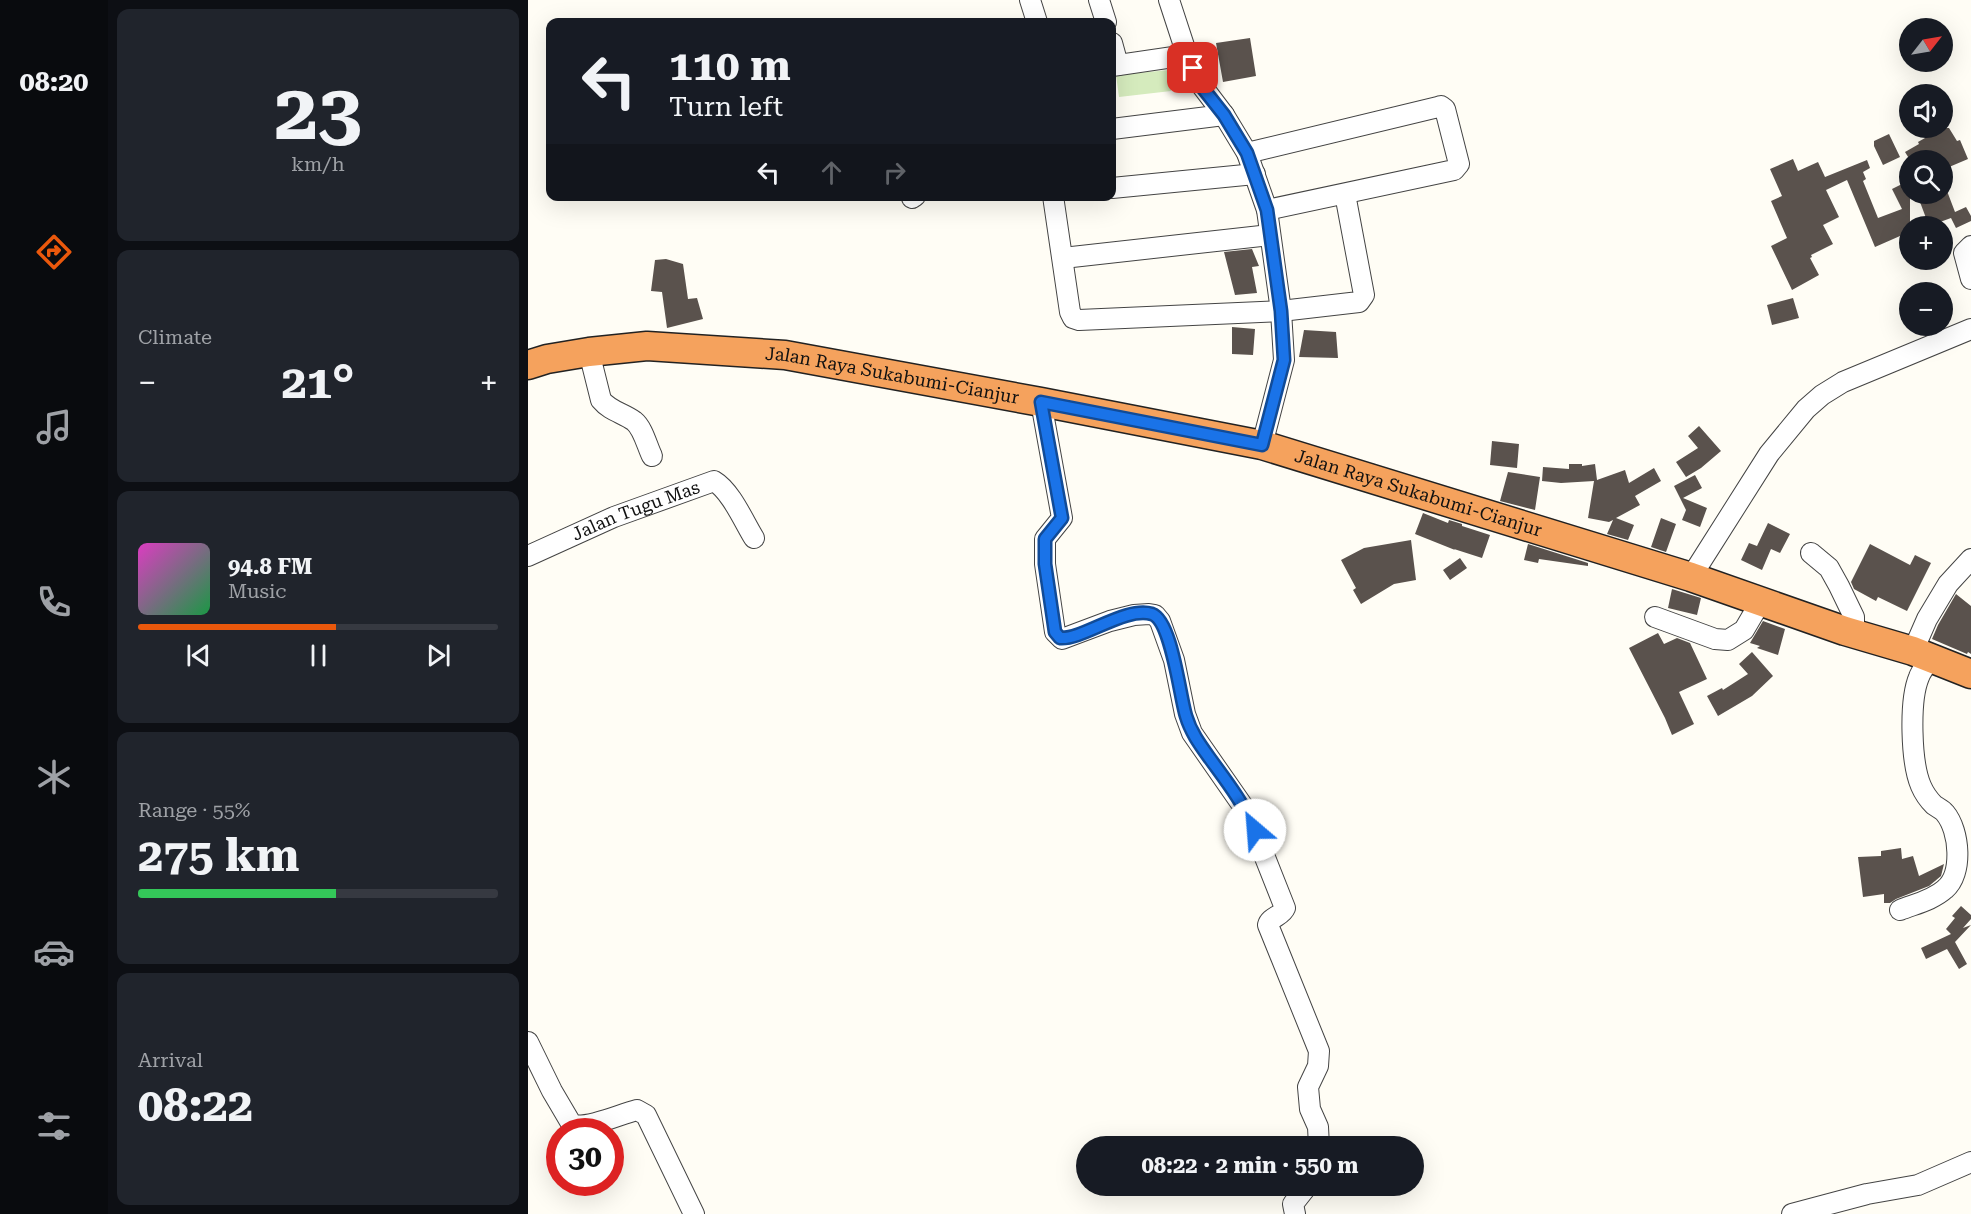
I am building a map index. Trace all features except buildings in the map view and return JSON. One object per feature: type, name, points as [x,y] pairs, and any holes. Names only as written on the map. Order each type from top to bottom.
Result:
[{"type":"highway","name":"Jalan Raya Sukabumi-Cianjur","points":[[528,366],[547,359],[647,346],[785,355],[1041,402],[1265,432],[1854,634],[1922,654],[1971,674]]},
{"type":"street","points":[[1030,0],[1036,18]]},
{"type":"street","points":[[1099,0],[1105,18]]},
{"type":"street","points":[[1169,0],[1198,82],[1224,115],[1247,153],[1267,210],[1281,311],[1284,360],[1265,432]]},
{"type":"street","points":[[1116,65],[1187,55]]},
{"type":"street","points":[[1247,153],[1438,107],[1445,109],[1460,164],[1458,168],[1267,210]]},
{"type":"street","points":[[1116,128],[1224,115]]},
{"type":"street","points":[[1116,188],[1255,174]]},
{"type":"street","points":[[1054,201],[1070,312],[1073,318],[1079,320],[1281,311],[1359,302],[1364,295],[1345,194]]},
{"type":"street","points":[[1063,258],[1270,235]]},
{"type":"street","points":[[1971,246],[1964,253],[1971,279]]},
{"type":"street","points":[[1691,577],[1768,454],[1814,402],[1843,382],[1971,329]]},
{"type":"street","points":[[590,352],[601,400],[605,405],[634,421],[652,456]]},
{"type":"street","points":[[1041,402],[1062,518],[1045,539],[1045,564],[1055,632],[1062,639],[1110,621],[1142,614],[1155,615],[1160,621],[1174,660],[1185,714],[1192,733],[1247,812],[1285,908],[1269,921],[1268,925],[1319,1051],[1318,1066],[1308,1087],[1310,1109],[1318,1127],[1318,1136]]},
{"type":"street","name":"Jalan Tugu Mas","points":[[528,556],[614,517],[714,481],[720,484],[729,496],[754,538]]},
{"type":"street","points":[[1811,553],[1829,568],[1845,596],[1854,617],[1854,634]]},
{"type":"street","points":[[1900,910],[1935,897],[1954,879],[1958,851],[1957,836],[1946,813],[1930,800],[1921,786],[1913,743],[1913,706],[1927,619],[1948,584],[1971,559]]},
{"type":"street","points":[[1655,618],[1714,639],[1728,640],[1744,630],[1761,602]]},
{"type":"street","points":[[528,1042],[572,1125],[579,1126],[637,1110],[646,1115],[694,1214]]},
{"type":"street","points":[[1792,1214],[1867,1194],[1917,1185],[1971,1162]]},
{"type":"street","points":[[1295,1214],[1293,1204],[1299,1196]]},
{"type":"green space","points":[[1169,70],[1171,91],[1119,97],[1116,75]]},
{"type":"route","points":[[1193,68],[1198,82],[1224,115],[1247,153],[1267,210],[1281,311],[1284,360],[1262,445],[1041,402],[1062,518],[1045,539],[1045,564],[1055,632],[1062,639],[1110,621],[1134,615],[1155,615],[1160,621],[1174,660],[1185,714],[1192,733],[1247,812],[1255,830]]}]
